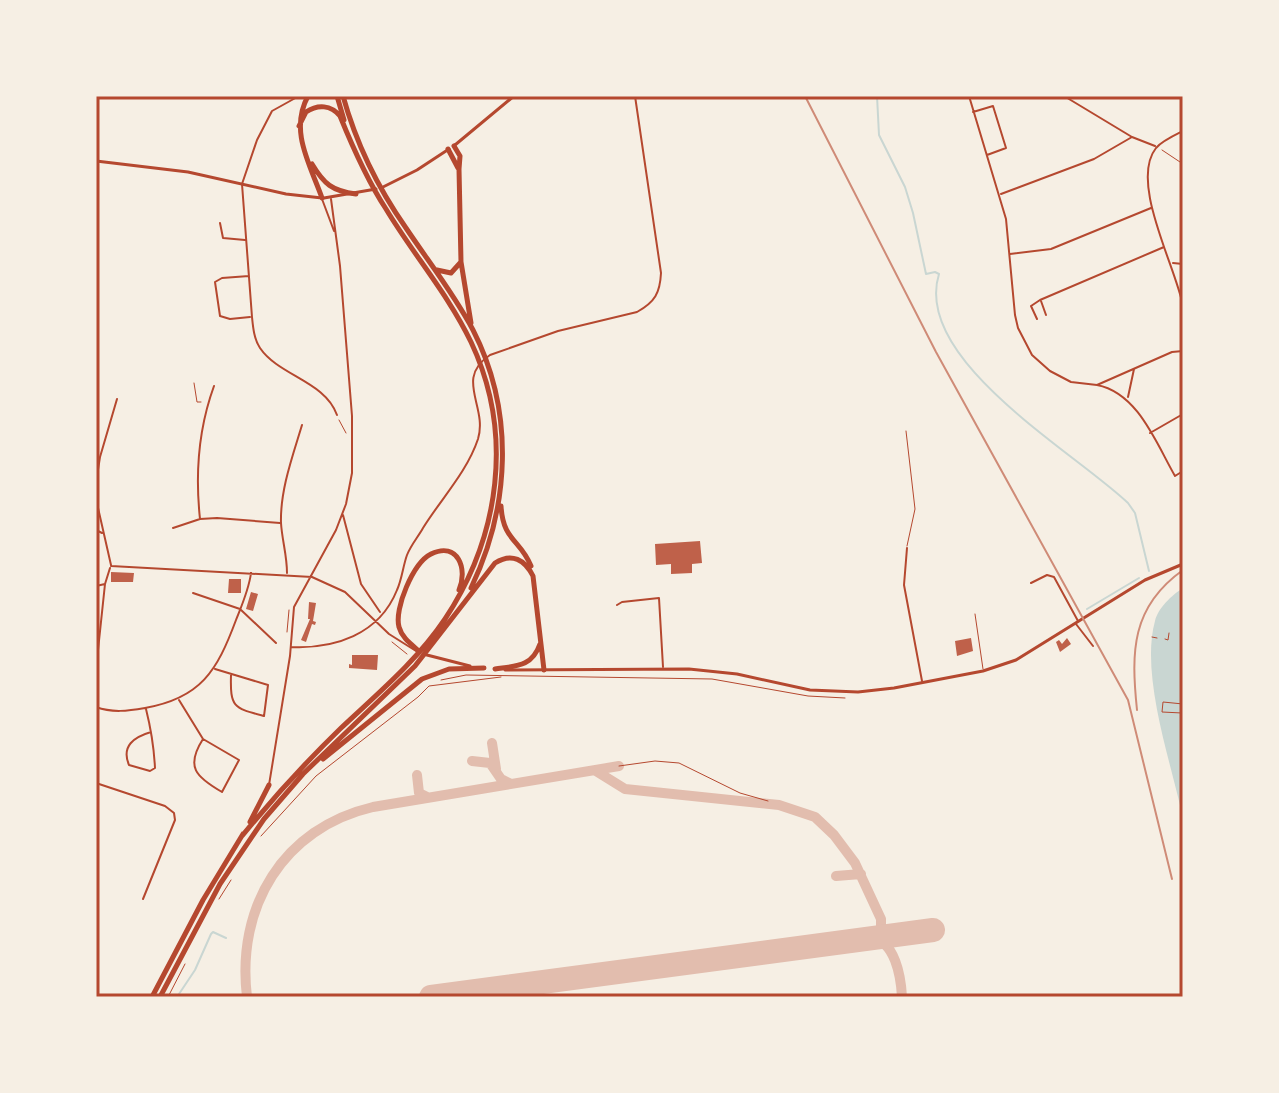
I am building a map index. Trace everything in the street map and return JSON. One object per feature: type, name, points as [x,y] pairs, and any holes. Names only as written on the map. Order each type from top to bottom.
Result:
[{"type":"highway","points":[[308,96],[299,126],[305,153],[322,198]]},
{"type":"highway","points":[[337,96],[360,162]]},
{"type":"highway","points":[[343,96],[361,148],[378,183],[472,328]]},
{"type":"highway","points":[[299,126],[306,112],[312,108],[320,106],[335,110],[387,211],[487,362],[503,439],[502,525],[527,557],[533,576],[544,670]]},
{"type":"highway","points":[[428,645],[457,599],[482,547],[495,487],[495,426],[464,292],[460,156],[451,148]]},
{"type":"highway","points":[[305,153],[324,184],[332,190],[359,194]]},
{"type":"highway","points":[[322,198],[324,184]]},
{"type":"highway","points":[[433,266],[448,274],[456,270],[461,262]]},
{"type":"highway","points":[[465,600],[488,550],[500,498]]},
{"type":"highway","points":[[423,654],[405,638],[398,619],[407,588],[427,557],[445,552],[460,561],[463,578],[457,599]]},
{"type":"highway","points":[[160,997],[210,902],[240,852],[275,805],[411,664],[488,570],[502,559],[520,560],[533,576]]},
{"type":"highway","points":[[495,669],[527,663],[537,653],[540,643]]},
{"type":"highway","points":[[242,836],[297,771],[411,664]]},
{"type":"highway","points":[[314,764],[397,697],[429,676],[438,672],[484,668]]},
{"type":"highway","points":[[152,997],[269,785]]},
{"type":"street","points":[[299,96],[272,111],[257,140],[242,184],[252,317],[260,348],[275,362],[324,395],[337,415]]},
{"type":"street","points":[[96,161],[188,172],[286,194],[322,198],[359,194],[391,183],[451,148],[514,96]]},
{"type":"street","points":[[291,647],[323,647],[341,642],[382,614],[397,591],[408,552],[473,452],[480,428],[473,389],[477,366],[490,355],[531,340],[637,312],[649,306],[658,295],[661,273],[635,96]]},
{"type":"street","points":[[969,96],[1006,219],[1014,304],[1025,345],[1040,363],[1065,380],[1107,387],[1128,399],[1175,476],[1183,471]]},
{"type":"street","points":[[1064,96],[1132,137],[1156,147]]},
{"type":"street","points":[[973,112],[993,106],[1007,146],[986,156]]},
{"type":"street","points":[[1183,131],[1156,147],[1147,176],[1153,207],[1183,306]]},
{"type":"street","points":[[1000,194],[1094,159],[1132,137]]},
{"type":"street","points":[[322,198],[336,234]]},
{"type":"street","points":[[269,785],[291,647],[294,607],[342,514],[352,473],[353,445],[340,266],[331,198]]},
{"type":"street","points":[[1009,254],[1051,249],[1153,207]]},
{"type":"street","points":[[220,223],[223,238],[246,240]]},
{"type":"street","points":[[1037,319],[1031,306],[1040,300],[1165,247]]},
{"type":"street","points":[[1171,263],[1183,264]]},
{"type":"street","points":[[249,276],[222,278],[215,282],[220,316],[230,319],[252,317]]},
{"type":"street","points":[[1040,300],[1046,315]]},
{"type":"street","points":[[1097,385],[1172,352],[1183,351]]},
{"type":"street","points":[[1128,399],[1134,369]]},
{"type":"street","points":[[200,519],[196,470],[202,423],[214,386]]},
{"type":"street","points":[[96,482],[117,399]]},
{"type":"street","points":[[1150,433],[1183,414]]},
{"type":"street","points":[[286,574],[281,523],[294,447],[302,425]]},
{"type":"street","points":[[96,499],[111,566],[105,584],[96,669]]},
{"type":"street","points":[[342,514],[361,584],[382,614]]},
{"type":"street","points":[[173,528],[200,519],[281,523]]},
{"type":"street","points":[[96,530],[104,534]]},
{"type":"street","points":[[907,548],[904,585],[922,682]]},
{"type":"street","points":[[111,566],[312,577],[345,592],[401,643],[455,664],[544,670],[663,668],[737,674],[848,695],[983,671],[1016,660],[1145,580],[1183,564]]},
{"type":"street","points":[[96,707],[110,711],[146,708],[178,699],[193,691],[214,669],[240,609],[251,573]]},
{"type":"street","points":[[1031,583],[1047,575],[1054,577],[1093,646]]},
{"type":"street","points":[[96,586],[105,584]]},
{"type":"street","points":[[193,593],[240,609],[276,643]]},
{"type":"street","points":[[617,605],[659,598],[663,668]]},
{"type":"street","points":[[214,669],[268,685],[264,716],[233,705],[230,698],[231,675]]},
{"type":"street","points":[[178,699],[203,739],[239,760],[224,791],[198,776],[194,768],[193,759],[203,739]]},
{"type":"street","points":[[146,708],[151,732],[153,771],[129,765],[126,752],[130,743],[135,736],[151,732]]},
{"type":"street","points":[[96,783],[165,806],[174,813],[175,820],[143,899]]},
{"type":"lane","points":[[906,431],[915,509],[907,548]]},
{"type":"lane","points":[[975,614],[983,671]]},
{"type":"lane","points":[[619,766],[671,761],[740,793],[768,801]]},
{"type":"path","points":[[1156,147],[1183,164]]},
{"type":"path","points":[[194,383],[197,402],[208,403]]},
{"type":"path","points":[[337,415],[349,439]]},
{"type":"path","points":[[1165,639],[1168,640],[1169,633]]},
{"type":"path","points":[[1152,637],[1157,638]]},
{"type":"path","points":[[259,838],[316,776],[429,686],[506,676],[614,676],[712,679],[808,696],[837,699],[848,695]]},
{"type":"path","points":[[1182,713],[1159,711],[1163,702],[1183,704]]},
{"type":"path","points":[[219,899],[234,875]]},
{"type":"path","points":[[168,997],[185,964]]},
{"type":"shaded area","points":[[1183,588],[1183,818],[1154,692],[1151,643],[1159,611]]},
{"type":"building","points":[[700,541],[702,563],[692,564],[692,573],[671,574],[671,564],[656,565],[655,544]]},
{"type":"building","points":[[111,572],[134,573],[133,582],[111,582]]},
{"type":"building","points":[[229,579],[241,579],[241,593],[228,593]]},
{"type":"building","points":[[251,592],[258,594],[253,611],[246,609]]},
{"type":"building","points":[[309,602],[316,603],[313,621],[316,622],[312,624],[306,642],[301,640],[310,619]]},
{"type":"building","points":[[971,638],[973,651],[957,656],[955,641]]},
{"type":"building","points":[[1067,638],[1071,644],[1060,652],[1056,642],[1059,640],[1062,644]]},
{"type":"building","points":[[352,655],[378,655],[377,670],[349,668]]},
{"type":"waterway","points":[[877,96],[879,135],[905,187],[926,274],[939,274],[937,306],[950,339],[973,371],[1004,402],[1128,503],[1135,513],[1149,571]]},
{"type":"waterway","points":[[1087,609],[1139,578]]},
{"type":"waterway","points":[[177,997],[195,970],[211,934],[213,932],[226,938]]},
{"type":"taxiway","points":[[492,743],[496,769]]},
{"type":"taxiway","points":[[472,761],[490,763],[501,779],[509,783]]},
{"type":"taxiway","points":[[247,997],[249,932],[258,903],[272,876],[291,853],[314,833],[341,818],[373,807],[619,766]]},
{"type":"taxiway","points":[[596,771],[625,789],[779,805],[815,817],[834,835],[855,863],[881,919],[881,932],[871,938]]},
{"type":"taxiway","points":[[417,775],[419,793],[427,797]]},
{"type":"taxiway","points":[[836,876],[861,874]]},
{"type":"taxiway","points":[[871,938],[879,940],[891,952],[898,970],[902,997]]},
{"type":"runway","points":[[431,997],[933,930]]},
{"type":"railway","points":[[805,96],[936,352],[1128,700],[1172,879]]},
{"type":"railway","points":[[1137,710],[1134,669],[1138,632],[1153,599],[1183,570]]}]
